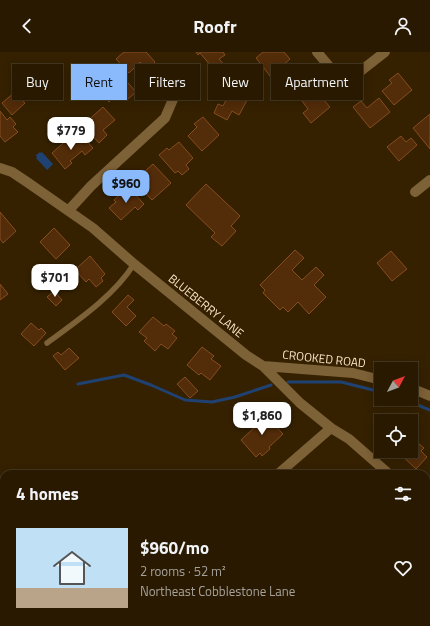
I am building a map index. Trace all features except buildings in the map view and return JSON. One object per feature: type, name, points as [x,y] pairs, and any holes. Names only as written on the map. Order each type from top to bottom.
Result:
[{"type":"street","points":[[317,52],[344,84],[385,52]]},
{"type":"street","points":[[69,210],[90,186],[165,118],[173,100]]},
{"type":"street","name":"BLUEBERRY LANE","points":[[0,168],[12,172],[69,210],[92,228],[134,264],[263,366],[300,403],[331,428],[349,439],[384,470]]},
{"type":"street","points":[[415,192],[430,180]]},
{"type":"street","name":"CROOKED ROAD","points":[[263,366],[353,373],[374,378]]},
{"type":"street","points":[[418,391],[430,396]]},
{"type":"street","points":[[283,470],[331,428]]},
{"type":"lane","points":[[47,343],[72,325],[117,286],[134,264]]},
{"type":"water","points":[[42,152],[53,164],[47,170],[36,158],[36,155]]},
{"type":"waterway","points":[[78,384],[124,375],[185,400],[212,402],[235,397],[271,385]]},
{"type":"waterway","points":[[288,382],[341,382],[374,390]]},
{"type":"waterway","points":[[418,405],[430,410]]}]
